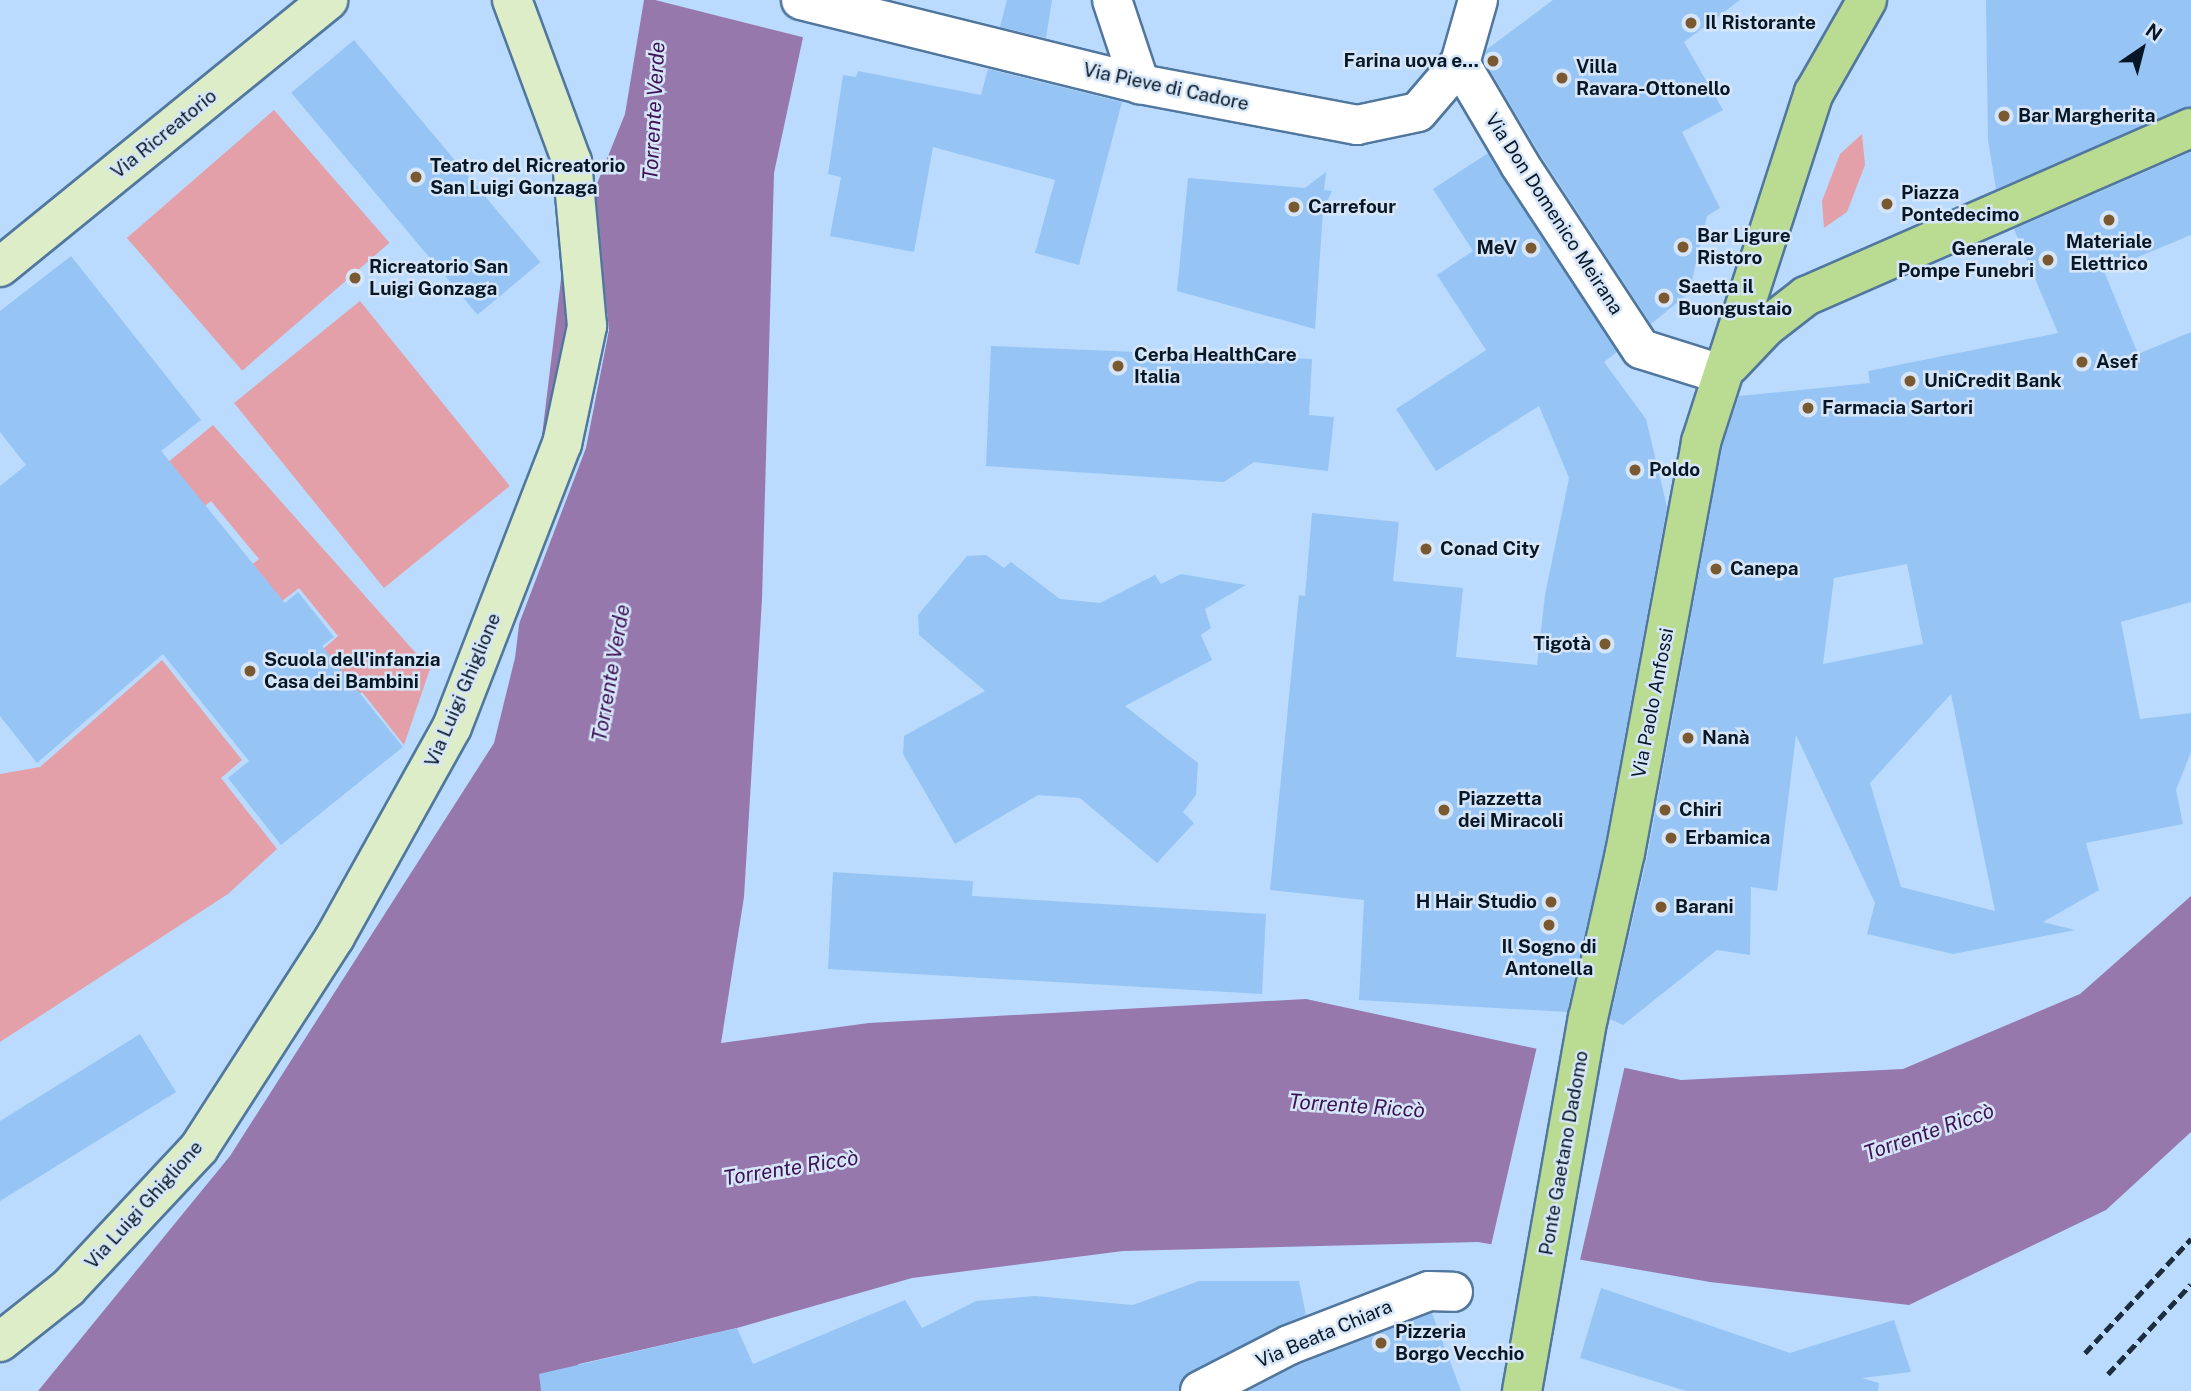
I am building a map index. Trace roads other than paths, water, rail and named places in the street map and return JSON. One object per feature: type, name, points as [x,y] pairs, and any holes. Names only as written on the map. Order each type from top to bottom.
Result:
[{"type":"main road","points":[[1721,374],[1814,93],[1865,3]]},
{"type":"main road","points":[[1721,374],[1766,327],[1807,296],[2191,128]]},
{"type":"main road","name":"Via Paolo Anfossi","points":[[1586,1031],[1627,839],[1702,442],[1721,374]]},
{"type":"main road","name":"Ponte Gaetano Dadomo","points":[[1522,1391],[1586,1031]]},
{"type":"street","name":"Via Ricreatorio","points":[[0,267],[328,0]]},
{"type":"street","name":"Via Luigi Ghiglione","points":[[0,1342],[68,1288],[199,1148],[335,937],[452,727],[557,457],[587,326],[572,162],[512,0]]},
{"type":"street","name":"Via Pieve di Cadore","points":[[801,0],[1140,84],[1357,125],[1418,112],[1460,63]]},
{"type":"street","points":[[1112,0],[1140,84]]},
{"type":"street","points":[[1460,63],[1478,0]]},
{"type":"street","name":"Via Don Domenico Meirana","points":[[1460,63],[1520,165],[1641,349],[1721,374]]},
{"type":"street","name":"Via Beata Chiara","points":[[1200,1391],[1289,1345],[1429,1291],[1452,1293]]},
{"type":"water","points":[[644,0],[811,0],[774,173],[762,599],[744,897],[721,1043],[869,1023],[1306,999],[1681,1080],[1903,1069],[2080,994],[2191,896],[2191,1132],[2106,1210],[1909,1305],[1710,1282],[1478,1242],[1123,1251],[912,1278],[737,1328],[579,1364],[553,1391],[38,1391],[230,1156],[494,743],[515,658],[562,271],[625,114]]},
{"type":"railway","points":[[2085,1353],[2191,1239]]},
{"type":"railway","points":[[2108,1374],[2191,1284]]},
{"type":"place","name":"Il Ristorante","points":[[1691,23]]},
{"type":"place","name":"Farina uova e...","points":[[1493,61]]},
{"type":"place","name":"Villa Ravara-Ottonello","points":[[1562,78]]},
{"type":"place","name":"Bar Margherita","points":[[2004,116]]},
{"type":"place","name":"Teatro del Ricreatorio San Luigi Gonzaga","points":[[416,177]]},
{"type":"place","name":"Piazza Pontedecimo","points":[[1887,204]]},
{"type":"place","name":"Carrefour","points":[[1294,207]]},
{"type":"place","name":"Materiale Elettrico","points":[[2109,220]]},
{"type":"place","name":"Bar Ligure Ristoro","points":[[1683,247]]},
{"type":"place","name":"MeV","points":[[1531,248]]},
{"type":"place","name":"Generale Pompe Funebri","points":[[2048,260]]},
{"type":"place","name":"Ricreatorio San Luigi Gonzaga","points":[[355,278]]},
{"type":"place","name":"Saetta il Buongustaio","points":[[1664,298]]},
{"type":"place","name":"Asef","points":[[2082,362]]},
{"type":"place","name":"Cerba HealthCare Italia","points":[[1118,366]]},
{"type":"place","name":"UniCredit Bank","points":[[1910,381]]},
{"type":"place","name":"Farmacia Sartori","points":[[1808,408]]},
{"type":"place","name":"Poldo","points":[[1635,470]]},
{"type":"place","name":"Conad City","points":[[1426,549]]},
{"type":"place","name":"Canepa","points":[[1716,569]]},
{"type":"place","name":"Tigotà","points":[[1605,644]]},
{"type":"place","name":"Scuola dell'infanzia Casa dei Bambini","points":[[250,671]]},
{"type":"place","name":"Nanà","points":[[1688,738]]},
{"type":"place","name":"Piazzetta dei Miracoli","points":[[1444,810]]},
{"type":"place","name":"Chiri","points":[[1665,810]]},
{"type":"place","name":"Erbamica","points":[[1671,838]]},
{"type":"place","name":"H Hair Studio","points":[[1551,902]]},
{"type":"place","name":"Barani","points":[[1661,907]]},
{"type":"place","name":"Il Sogno di Antonella","points":[[1549,925]]},
{"type":"place","name":"Pizzeria Borgo Vecchio","points":[[1381,1343]]},
{"type":"water label","name":"Torrente Verde","points":[[654,111]]},
{"type":"water label","name":"Torrente Verde","points":[[611,673]]},
{"type":"water label","name":"Torrente Riccò","points":[[1357,1106]]},
{"type":"water label","name":"Torrente Riccò","points":[[1929,1132]]},
{"type":"water label","name":"Torrente Riccò","points":[[791,1168]]}]
